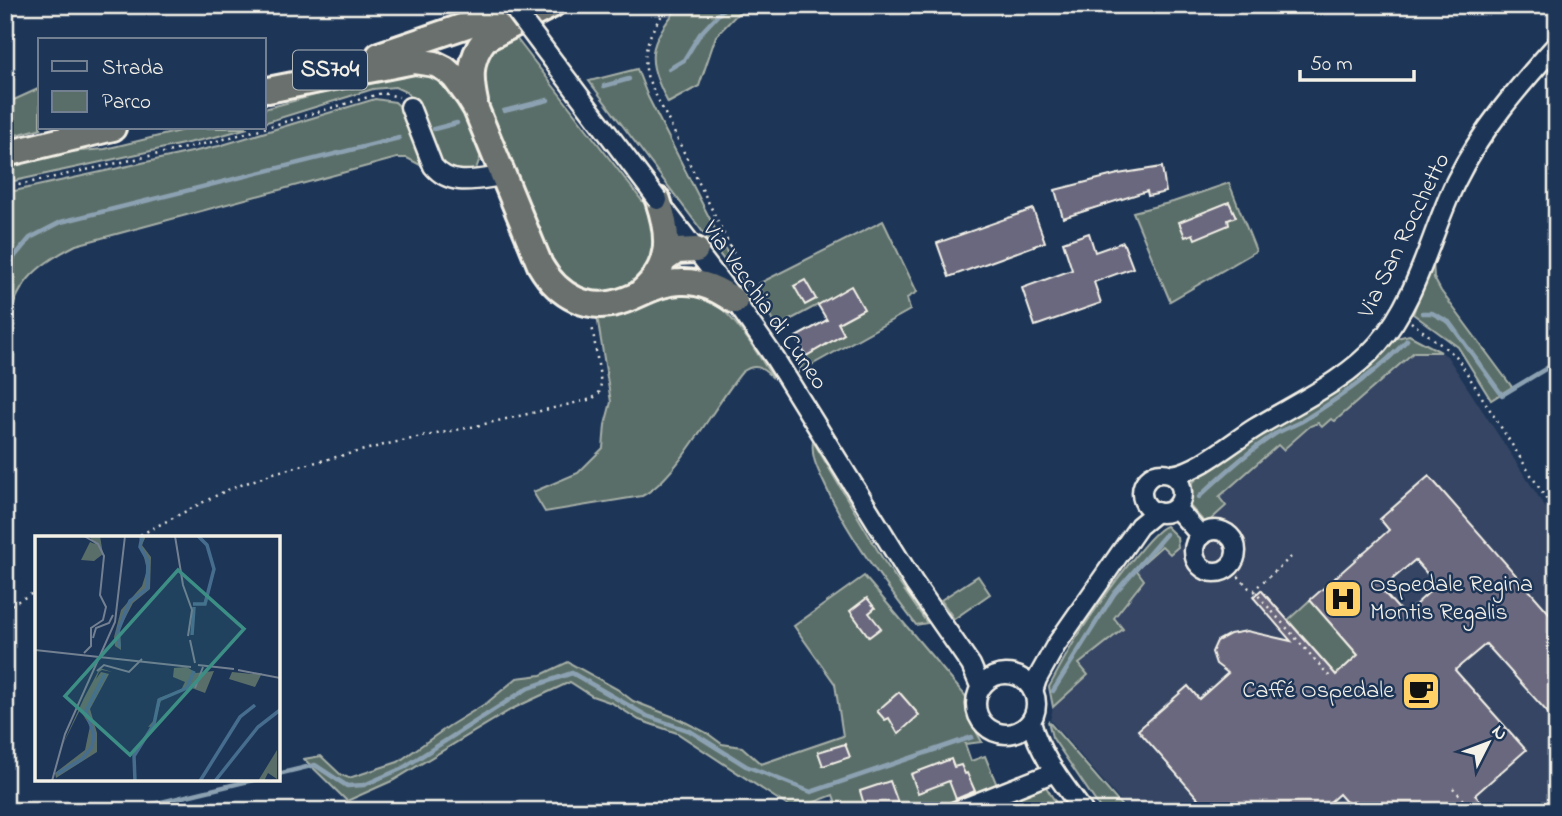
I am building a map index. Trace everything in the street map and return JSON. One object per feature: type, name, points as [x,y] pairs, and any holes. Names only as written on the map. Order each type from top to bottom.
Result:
[{"type":"highway","points":[[392,51],[483,5]]},
{"type":"highway","name":"SS704","points":[[266,90],[526,5]]},
{"type":"highway","points":[[476,109],[471,65],[479,47],[492,34],[552,5]]},
{"type":"highway","points":[[266,90],[414,61],[435,64],[454,77],[476,109],[547,276],[566,295],[588,304],[617,303],[658,286],[681,282],[702,284],[743,311]]},
{"type":"highway","points":[[5,154],[105,130]]},
{"type":"highway","points":[[641,292],[656,278],[664,260],[667,237],[658,200]]},
{"type":"highway","points":[[664,260],[677,251],[697,252],[693,268],[681,282]]},
{"type":"street","name":"Via Vecchia di Cuneo","points":[[511,5],[743,311],[920,592],[959,646],[985,670],[987,681]]},
{"type":"street","name":"Via San Rocchetto","points":[[1176,508],[1182,499],[1177,482],[1200,464],[1353,368],[1377,346],[1400,314],[1451,194],[1469,159],[1509,100],[1557,44]]},
{"type":"street","points":[[410,107],[433,166],[439,173],[458,180],[503,176]]},
{"type":"street","points":[[1177,482],[1155,474],[1148,478],[1142,494],[1150,507],[1170,512],[1176,508],[1201,536]]},
{"type":"street","points":[[1083,811],[1038,744],[1031,722],[1036,707],[1034,691],[1037,679],[1056,645],[1150,507]]},
{"type":"street","points":[[1214,530],[1224,532],[1230,537],[1234,542],[1236,554],[1229,566],[1216,572],[1201,566],[1196,560],[1195,548],[1201,536],[1214,530]]},
{"type":"street","points":[[1031,722],[1015,733],[1002,734],[990,730],[981,722],[976,711],[976,698],[987,681],[1014,675],[1041,660],[1056,645]]},
{"type":"street","points":[[1014,675],[1022,678],[1034,691]]},
{"type":"street","points":[[1015,733],[1051,766]]},
{"type":"street","points":[[956,811],[1051,766]]},
{"type":"path","points":[[670,5],[647,41],[645,66],[653,90],[750,283],[752,295],[743,311]]},
{"type":"path","points":[[266,127],[382,93],[398,96],[410,107]]},
{"type":"path","points":[[5,188],[257,130]]},
{"type":"path","points":[[138,536],[225,491],[272,472],[592,399],[599,393],[601,384],[588,304]]},
{"type":"path","points":[[1400,314],[1456,356],[1557,516]]},
{"type":"path","points":[[1256,592],[1292,557]]},
{"type":"path","points":[[1229,566],[1249,589],[1256,592],[1331,678]]},
{"type":"path","points":[[5,608],[35,592]]},
{"type":"path","points":[[1453,788],[1474,811]]},
{"type":"shaded area","name":"Ospedale Regina Montis Regalis","points":[[1414,352],[1441,352],[1447,356],[1557,525],[1557,811],[1129,811],[1050,720],[1053,707],[1087,676],[1079,665],[1122,629],[1114,618],[1144,581],[1136,570],[1162,545],[1170,554],[1226,507],[1219,497],[1278,444],[1284,450],[1310,426],[1331,419],[1335,421]]},
{"type":"green space","points":[[680,5],[746,5],[716,36],[699,86],[668,103],[656,74],[653,52],[661,31]]},
{"type":"green space","points":[[513,34],[646,206],[656,229],[653,263],[628,289],[594,294],[572,286],[551,262],[485,101],[480,80],[491,44]]},
{"type":"green space","points":[[637,69],[648,97],[745,288],[589,81]]},
{"type":"green space","points":[[407,70],[433,72],[458,97],[481,155],[476,169],[467,174],[443,167],[415,102],[406,92],[395,87],[373,89],[266,122],[266,108]]},
{"type":"green space","points":[[38,89],[38,129],[5,138],[5,104]]},
{"type":"green space","points":[[375,99],[395,102],[405,111],[428,169],[407,158],[397,158],[76,245],[48,261],[29,278],[15,300],[5,331],[5,193],[219,146]]},
{"type":"green space","points":[[184,130],[241,130],[5,183],[5,165],[56,153],[105,149]]},
{"type":"green space","points":[[1229,183],[1256,251],[1170,301],[1133,212]]},
{"type":"green space","points":[[883,221],[917,292],[907,298],[910,310],[799,372],[806,356],[844,334],[838,323],[863,309],[851,287],[775,328],[758,284]]},
{"type":"green space","points":[[1433,260],[1434,278],[1441,291],[1512,387],[1491,400],[1458,347],[1413,314]]},
{"type":"green space","points":[[688,292],[707,298],[727,314],[745,335],[773,378],[755,367],[742,372],[681,458],[655,487],[642,496],[545,512],[533,492],[578,473],[603,448],[611,402],[597,316],[656,298]]},
{"type":"green space","points":[[1409,335],[1441,352],[1414,352],[1335,421],[1331,419],[1322,427],[1318,423],[1310,426],[1283,450],[1278,445],[1219,497],[1226,506],[1206,524],[1189,505],[1192,483],[1223,455],[1378,356],[1397,338]]},
{"type":"green space","points":[[813,441],[884,561],[927,623],[916,625],[854,539],[817,467]]},
{"type":"green space","points":[[1166,526],[1177,537],[1178,547],[1170,554],[1162,546],[1136,569],[1144,580],[1114,618],[1123,629],[1079,664],[1088,675],[1053,707],[1049,687],[1075,640],[1133,559],[1158,531]]},
{"type":"green space","points":[[864,576],[968,699],[972,724],[982,742],[965,744],[971,761],[985,756],[999,790],[946,811],[839,811],[833,795],[794,810],[677,733],[639,720],[570,682],[512,709],[394,780],[347,801],[304,759],[321,756],[341,775],[349,778],[398,762],[488,702],[517,678],[541,675],[568,662],[633,701],[679,719],[722,744],[742,747],[761,764],[843,736],[835,684],[794,626]]},
{"type":"green space","points":[[978,576],[990,594],[954,619],[941,600]]},
{"type":"green space","points":[[1310,600],[1358,655],[1336,675],[1288,620]]},
{"type":"green space","points":[[1048,721],[1126,811],[1102,811],[1052,737]]},
{"type":"green space","points":[[1043,782],[1061,811],[970,811]]},
{"type":"building","points":[[1162,167],[1166,192],[1148,196],[1147,191],[1063,218],[1055,190],[1118,174]]},
{"type":"building","points":[[1229,202],[1236,217],[1228,220],[1229,225],[1195,239],[1193,234],[1185,237],[1179,222]]},
{"type":"building","points":[[1033,209],[1045,242],[949,277],[937,243]]},
{"type":"building","points":[[1089,233],[1095,252],[1123,242],[1133,268],[1094,282],[1101,303],[1035,326],[1022,288],[1072,270],[1063,242]]},
{"type":"building","points":[[805,280],[816,299],[805,305],[794,286]]},
{"type":"building","points":[[851,286],[864,309],[838,323],[844,334],[806,356],[796,337],[827,320],[818,305]]},
{"type":"building","points":[[1429,476],[1557,622],[1557,723],[1486,644],[1455,670],[1526,750],[1475,795],[1490,811],[1354,811],[1339,794],[1320,811],[1209,811],[1138,730],[1188,686],[1199,699],[1228,673],[1216,664],[1212,652],[1217,641],[1230,634],[1247,631],[1291,641],[1253,597],[1261,590],[1336,675],[1358,655],[1310,600],[1389,530],[1380,519]],"holes":[[[1415,560],[1437,585],[1404,615],[1381,589]]]},
{"type":"building","points":[[867,598],[875,608],[869,613],[881,628],[869,637],[850,611]]},
{"type":"building","points":[[899,692],[919,715],[898,734],[889,718],[885,720],[877,711]]},
{"type":"building","points":[[845,744],[850,757],[823,766],[818,752]]},
{"type":"building","points":[[951,759],[954,767],[961,765],[965,774],[967,773],[975,791],[956,799],[949,781],[918,793],[911,774]]},
{"type":"building","points":[[890,781],[898,803],[885,808],[886,811],[866,811],[860,791]]},
{"type":"waterway","points":[[669,69],[684,60],[700,34],[727,5]]},
{"type":"waterway","points":[[604,86],[629,79]]},
{"type":"waterway","points":[[504,111],[548,100]]},
{"type":"waterway","points":[[434,129],[457,123]]},
{"type":"waterway","points":[[5,268],[30,238],[61,222],[399,138]]},
{"type":"waterway","points":[[1422,313],[1432,313],[1449,322],[1502,395],[1557,362]]},
{"type":"waterway","points":[[1199,497],[1255,448],[1345,393],[1407,340]]},
{"type":"waterway","points":[[1053,691],[1114,594],[1166,534]]},
{"type":"waterway","points":[[280,774],[315,765],[347,786],[364,785],[403,768],[528,688],[572,673],[647,716],[690,731],[746,766],[811,792],[972,737]]},
{"type":"waterway","points":[[124,811],[249,781]]},
{"type":"place","name":"Ospedale Regina Montis Regalis","points":[[1343,599]]},
{"type":"place","name":"Caffé Ospedale","points":[[1421,691]]}]
